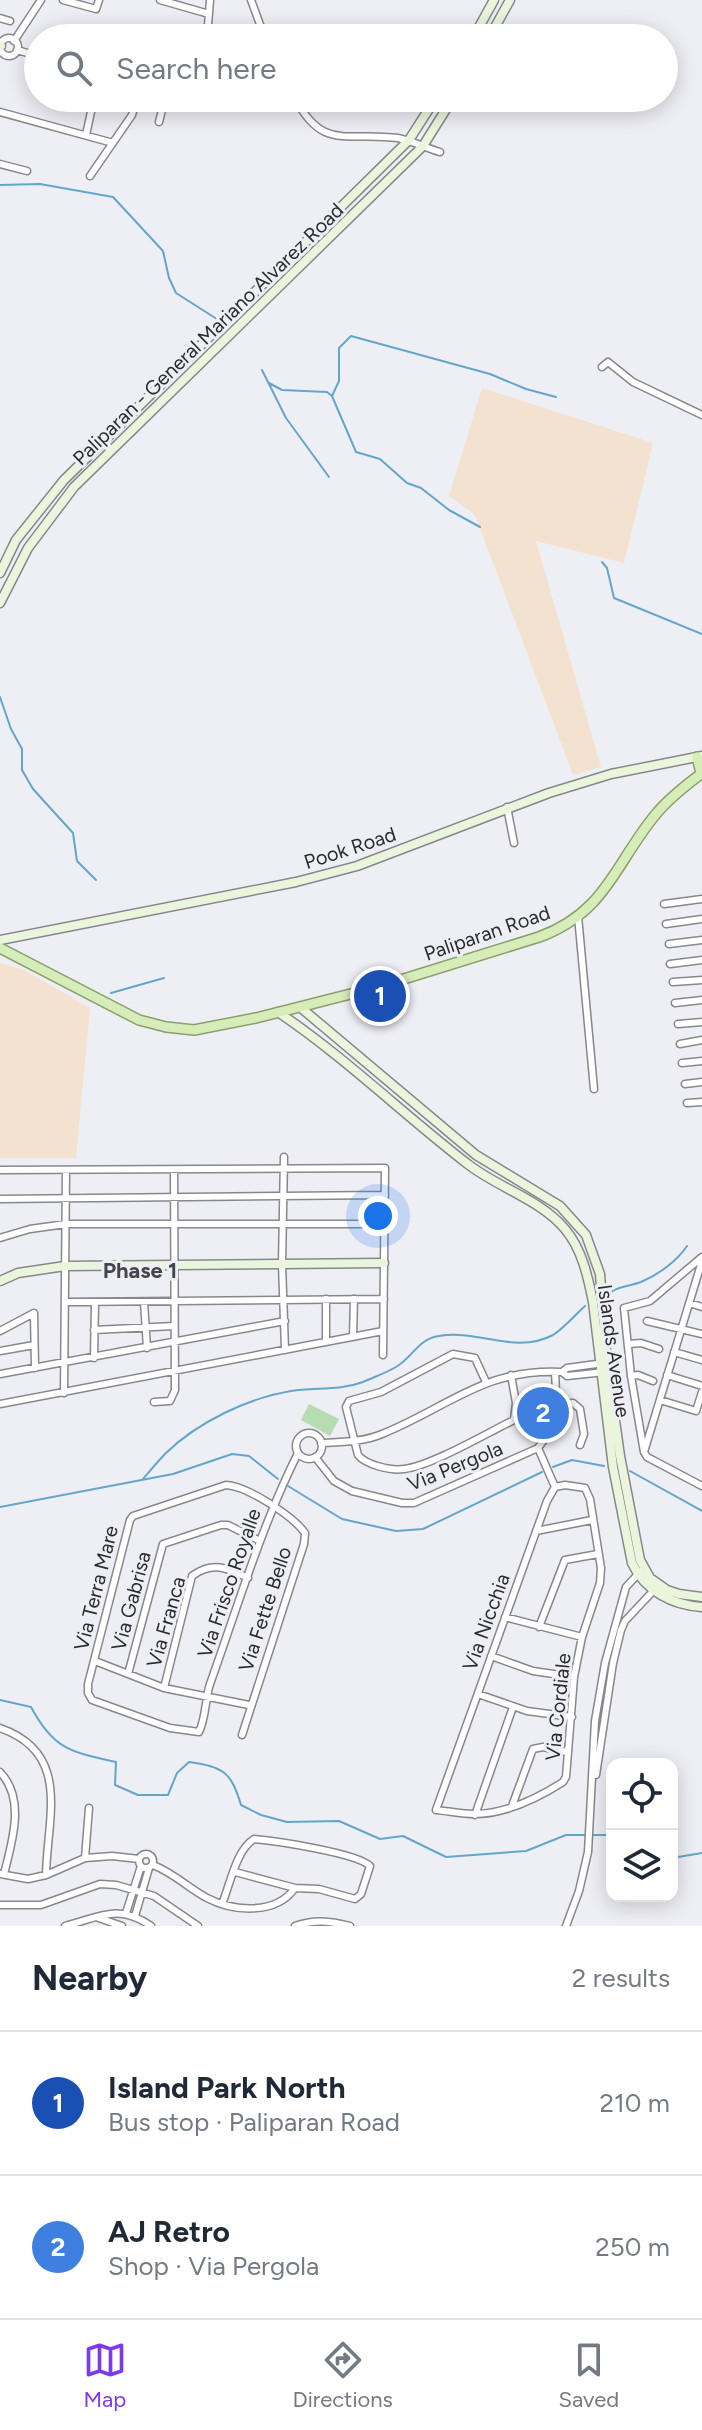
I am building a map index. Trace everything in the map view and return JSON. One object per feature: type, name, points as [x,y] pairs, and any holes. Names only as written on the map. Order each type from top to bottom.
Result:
[{"type":"main road","points":[[700,756],[702,773]]},
{"type":"main road","name":"Paliparan Road","points":[[0,948],[127,1014],[166,1027],[205,1029],[300,1007],[378,987],[548,934],[578,916],[610,884],[656,813],[702,773]]},
{"type":"street","points":[[25,24],[41,0]]},
{"type":"street","points":[[63,0],[96,9],[99,0]]},
{"type":"street","points":[[160,0],[209,14]]},
{"type":"street","points":[[208,24],[210,0]]},
{"type":"street","points":[[251,0],[260,24]]},
{"type":"street","points":[[481,24],[494,0]]},
{"type":"street","points":[[497,24],[510,0]]},
{"type":"street","points":[[0,18],[10,21]]},
{"type":"street","points":[[14,41],[24,26]]},
{"type":"street","points":[[14,41],[6,39],[0,46],[2,58],[17,50]]},
{"type":"street","points":[[14,41],[17,50]]},
{"type":"street","points":[[17,50],[24,52]]},
{"type":"street","points":[[0,112],[113,143]]},
{"type":"street","points":[[86,135],[91,112]]},
{"type":"street","points":[[90,176],[133,112]]},
{"type":"street","points":[[159,122],[162,112]]},
{"type":"street","points":[[302,112],[306,119],[324,133],[409,140],[440,152]]},
{"type":"street","name":"Paliparan - General Mariano Alvarez Road","points":[[0,573],[16,540],[64,480],[409,140],[427,112]]},
{"type":"street","name":"Paliparan - General Mariano Alvarez Road","points":[[0,603],[28,548],[74,487],[423,146],[444,112]]},
{"type":"street","points":[[0,164],[27,171]]},
{"type":"street","points":[[602,367],[608,362],[633,382],[702,415]]},
{"type":"street","name":"Pook Road","points":[[0,940],[327,874],[357,866],[507,807],[611,774],[700,756]]},
{"type":"street","points":[[507,807],[514,843]]},
{"type":"street","points":[[664,904],[702,899]]},
{"type":"street","points":[[578,916],[594,1089]]},
{"type":"street","points":[[666,924],[702,919]]},
{"type":"street","points":[[669,944],[702,940]]},
{"type":"street","points":[[670,964],[702,960]]},
{"type":"street","points":[[673,982],[702,980]]},
{"type":"street","points":[[675,1003],[702,1000]]},
{"type":"street","name":"Islands Avenue","points":[[300,1007],[476,1155],[560,1206],[586,1235],[600,1274],[605,1368],[621,1515],[632,1563],[656,1588],[679,1603],[702,1607]]},
{"type":"street","name":"Islands Avenue","points":[[278,1012],[369,1081],[469,1165],[553,1216],[564,1227],[575,1241],[588,1277],[605,1368]]},
{"type":"street","points":[[678,1024],[702,1022]]},
{"type":"street","points":[[680,1044],[702,1040]]},
{"type":"street","points":[[682,1063],[702,1061]]},
{"type":"street","points":[[685,1084],[702,1082]]},
{"type":"street","points":[[687,1103],[702,1102]]},
{"type":"street","points":[[284,1157],[282,1264],[285,1350]]},
{"type":"street","points":[[0,1170],[385,1168],[383,1355]]},
{"type":"street","points":[[64,1393],[66,1170]]},
{"type":"street","points":[[154,1402],[170,1401],[173,1397],[174,1170]]},
{"type":"street","points":[[2,1200],[385,1195]]},
{"type":"street","points":[[0,1238],[30,1229],[66,1224],[385,1224]]},
{"type":"street","points":[[644,1452],[699,1279],[702,1259]]},
{"type":"street","points":[[702,1259],[650,1301],[624,1307],[631,1376],[644,1452],[647,1457],[702,1486]]},
{"type":"street","points":[[0,1281],[18,1273],[65,1266],[384,1263]]},
{"type":"street","points":[[326,1299],[326,1342]]},
{"type":"street","points":[[353,1337],[354,1299]]},
{"type":"street","points":[[66,1302],[384,1299]]},
{"type":"street","points":[[144,1302],[147,1348]]},
{"type":"street","points":[[94,1358],[95,1303]]},
{"type":"street","points":[[689,1303],[702,1307]]},
{"type":"street","points":[[0,1331],[34,1313],[35,1368]]},
{"type":"street","points":[[0,1374],[285,1321]]},
{"type":"street","points":[[647,1321],[702,1334]]},
{"type":"street","points":[[94,1330],[174,1326]]},
{"type":"street","points":[[0,1404],[383,1331]]},
{"type":"street","points":[[629,1344],[641,1343],[659,1349]]},
{"type":"street","points":[[0,1351],[34,1345]]},
{"type":"street","points":[[674,1352],[702,1360]]},
{"type":"street","points":[[486,1382],[475,1358],[453,1354],[381,1392],[349,1401],[346,1407],[354,1442],[362,1460],[404,1469],[514,1420],[516,1403],[511,1375]]},
{"type":"street","points":[[321,1443],[354,1442],[383,1434],[486,1382],[522,1372],[605,1368]]},
{"type":"street","points":[[555,1487],[538,1448],[553,1428],[558,1372]]},
{"type":"street","points":[[631,1376],[638,1375],[653,1381]]},
{"type":"street","points":[[660,1400],[696,1411],[702,1389],[667,1375]]},
{"type":"street","points":[[557,1405],[573,1403],[579,1407],[584,1434],[580,1445]]},
{"type":"street","points":[[304,1434],[315,1435],[321,1443],[320,1452],[315,1457],[308,1459],[298,1453],[296,1443],[304,1434]]},
{"type":"street","name":"Via Pergola","points":[[315,1457],[334,1481],[352,1491],[414,1503],[538,1448]]},
{"type":"street","name":"Via Frisco Royalle","points":[[202,1728],[206,1697],[260,1541],[298,1453]]},
{"type":"street","name":"Via Terra Mare","points":[[202,1728],[197,1733],[170,1728],[92,1700],[88,1693],[128,1525],[133,1516],[226,1485],[236,1486],[273,1506]]},
{"type":"street","name":"Via Cordiale","points":[[436,1810],[475,1815],[536,1800],[563,1782],[567,1771],[574,1677],[582,1637],[600,1583],[590,1499],[585,1488],[555,1487]]},
{"type":"street","name":"Via Nicchia","points":[[436,1810],[547,1501],[555,1487]]},
{"type":"street","name":"Via Fette Bello","points":[[242,1735],[249,1705],[305,1537],[303,1529],[273,1506]]},
{"type":"street","points":[[536,1531],[592,1520]]},
{"type":"street","name":"Via Gabrisa","points":[[128,1674],[163,1544],[221,1525],[228,1525],[260,1541]]},
{"type":"street","points":[[539,1627],[565,1560],[598,1554]]},
{"type":"street","name":"Via Franca","points":[[164,1688],[192,1576],[215,1566],[224,1566],[248,1578]]},
{"type":"street","points":[[566,1926],[579,1891],[588,1852],[597,1710],[605,1663],[626,1587],[641,1572]]},
{"type":"street","points":[[592,1794],[613,1663],[625,1621],[656,1588]]},
{"type":"street","name":"Islands Avenue","points":[[656,1588],[702,1597]]},
{"type":"street","points":[[505,1617],[582,1637]]},
{"type":"street","points":[[617,1618],[625,1621]]},
{"type":"street","points":[[491,1656],[533,1671],[574,1677]]},
{"type":"street","points":[[95,1661],[164,1688],[249,1705]]},
{"type":"street","points":[[478,1694],[543,1715],[572,1717]]},
{"type":"street","points":[[475,1815],[513,1707]]},
{"type":"street","points":[[0,1728],[16,1734],[29,1744],[47,1771],[52,1817],[46,1875]]},
{"type":"street","points":[[512,1806],[533,1749],[543,1747],[567,1752]]},
{"type":"street","points":[[0,1772],[14,1799],[13,1835],[2,1874],[19,1878],[46,1875],[85,1858],[112,1856],[151,1866],[186,1882],[222,1904],[253,1908],[272,1906],[289,1897],[295,1888]]},
{"type":"street","points":[[85,1858],[89,1808]]},
{"type":"street","points":[[222,1904],[245,1845],[254,1839],[341,1854],[367,1862],[370,1866],[361,1894],[355,1899],[319,1889],[295,1888],[235,1872]]},
{"type":"street","points":[[126,1913],[142,1855],[149,1854],[153,1858],[135,1916]]},
{"type":"street","points":[[0,1905],[41,1905],[100,1884],[142,1891],[198,1926]]},
{"type":"street","points":[[65,1926],[114,1911],[135,1916],[151,1926]]},
{"type":"street","points":[[96,1917],[122,1926]]},
{"type":"street","points":[[295,1926],[309,1921],[326,1921],[350,1926]]},
{"type":"shaded area","points":[[482,388],[653,443],[624,563],[536,541],[601,767],[573,775],[475,515],[449,496]]},
{"type":"shaded area","points":[[0,963],[24,970],[90,1008],[76,1158],[0,1158]]},
{"type":"green space","points":[[309,1404],[339,1419],[330,1436],[301,1420]]},
{"type":"waterway","points":[[0,185],[40,184],[113,197],[163,251],[176,293],[220,321]]},
{"type":"waterway","points":[[332,396],[339,381],[339,348],[351,336],[490,374],[556,397]]},
{"type":"waterway","points":[[262,370],[286,418],[329,477]]},
{"type":"waterway","points":[[269,383],[282,390],[327,392],[332,396],[356,452],[380,459],[407,483],[421,488],[449,510],[480,527]]},
{"type":"waterway","points":[[602,562],[607,568],[614,598],[702,634]]},
{"type":"waterway","points":[[0,697],[22,749],[22,770],[33,789],[73,833],[77,861],[96,880]]},
{"type":"waterway","points":[[111,993],[164,978]]},
{"type":"waterway","points":[[606,1298],[617,1289],[641,1282],[660,1271],[687,1246]]},
{"type":"waterway","points":[[142,1480],[163,1456],[193,1431],[224,1413],[258,1399],[291,1391],[345,1387],[363,1382],[396,1367],[421,1344],[439,1336],[525,1343],[539,1340],[553,1335],[585,1306]]},
{"type":"waterway","points":[[0,1507],[173,1474],[232,1454],[249,1456],[278,1479]]},
{"type":"waterway","points":[[553,1467],[572,1460],[604,1466]]},
{"type":"waterway","points":[[630,1471],[702,1511]]},
{"type":"waterway","points":[[288,1486],[342,1519],[396,1531],[423,1529],[542,1472]]},
{"type":"waterway","points":[[0,1700],[31,1707],[48,1732],[65,1747],[116,1762],[115,1785],[138,1795],[168,1795],[177,1773],[189,1762],[210,1766],[224,1773],[234,1785],[241,1805],[261,1815],[287,1822],[339,1821],[380,1839],[403,1836],[446,1857],[526,1851],[566,1835],[606,1835]]},
{"type":"waterway","points":[[678,1857],[702,1853]]},
{"type":"place","name":"Island Park North","points":[[380,996]]},
{"type":"place","name":"AJ Retro","points":[[543,1413]]},
{"type":"district","name":"Phase 1","points":[[140,1270]]}]
